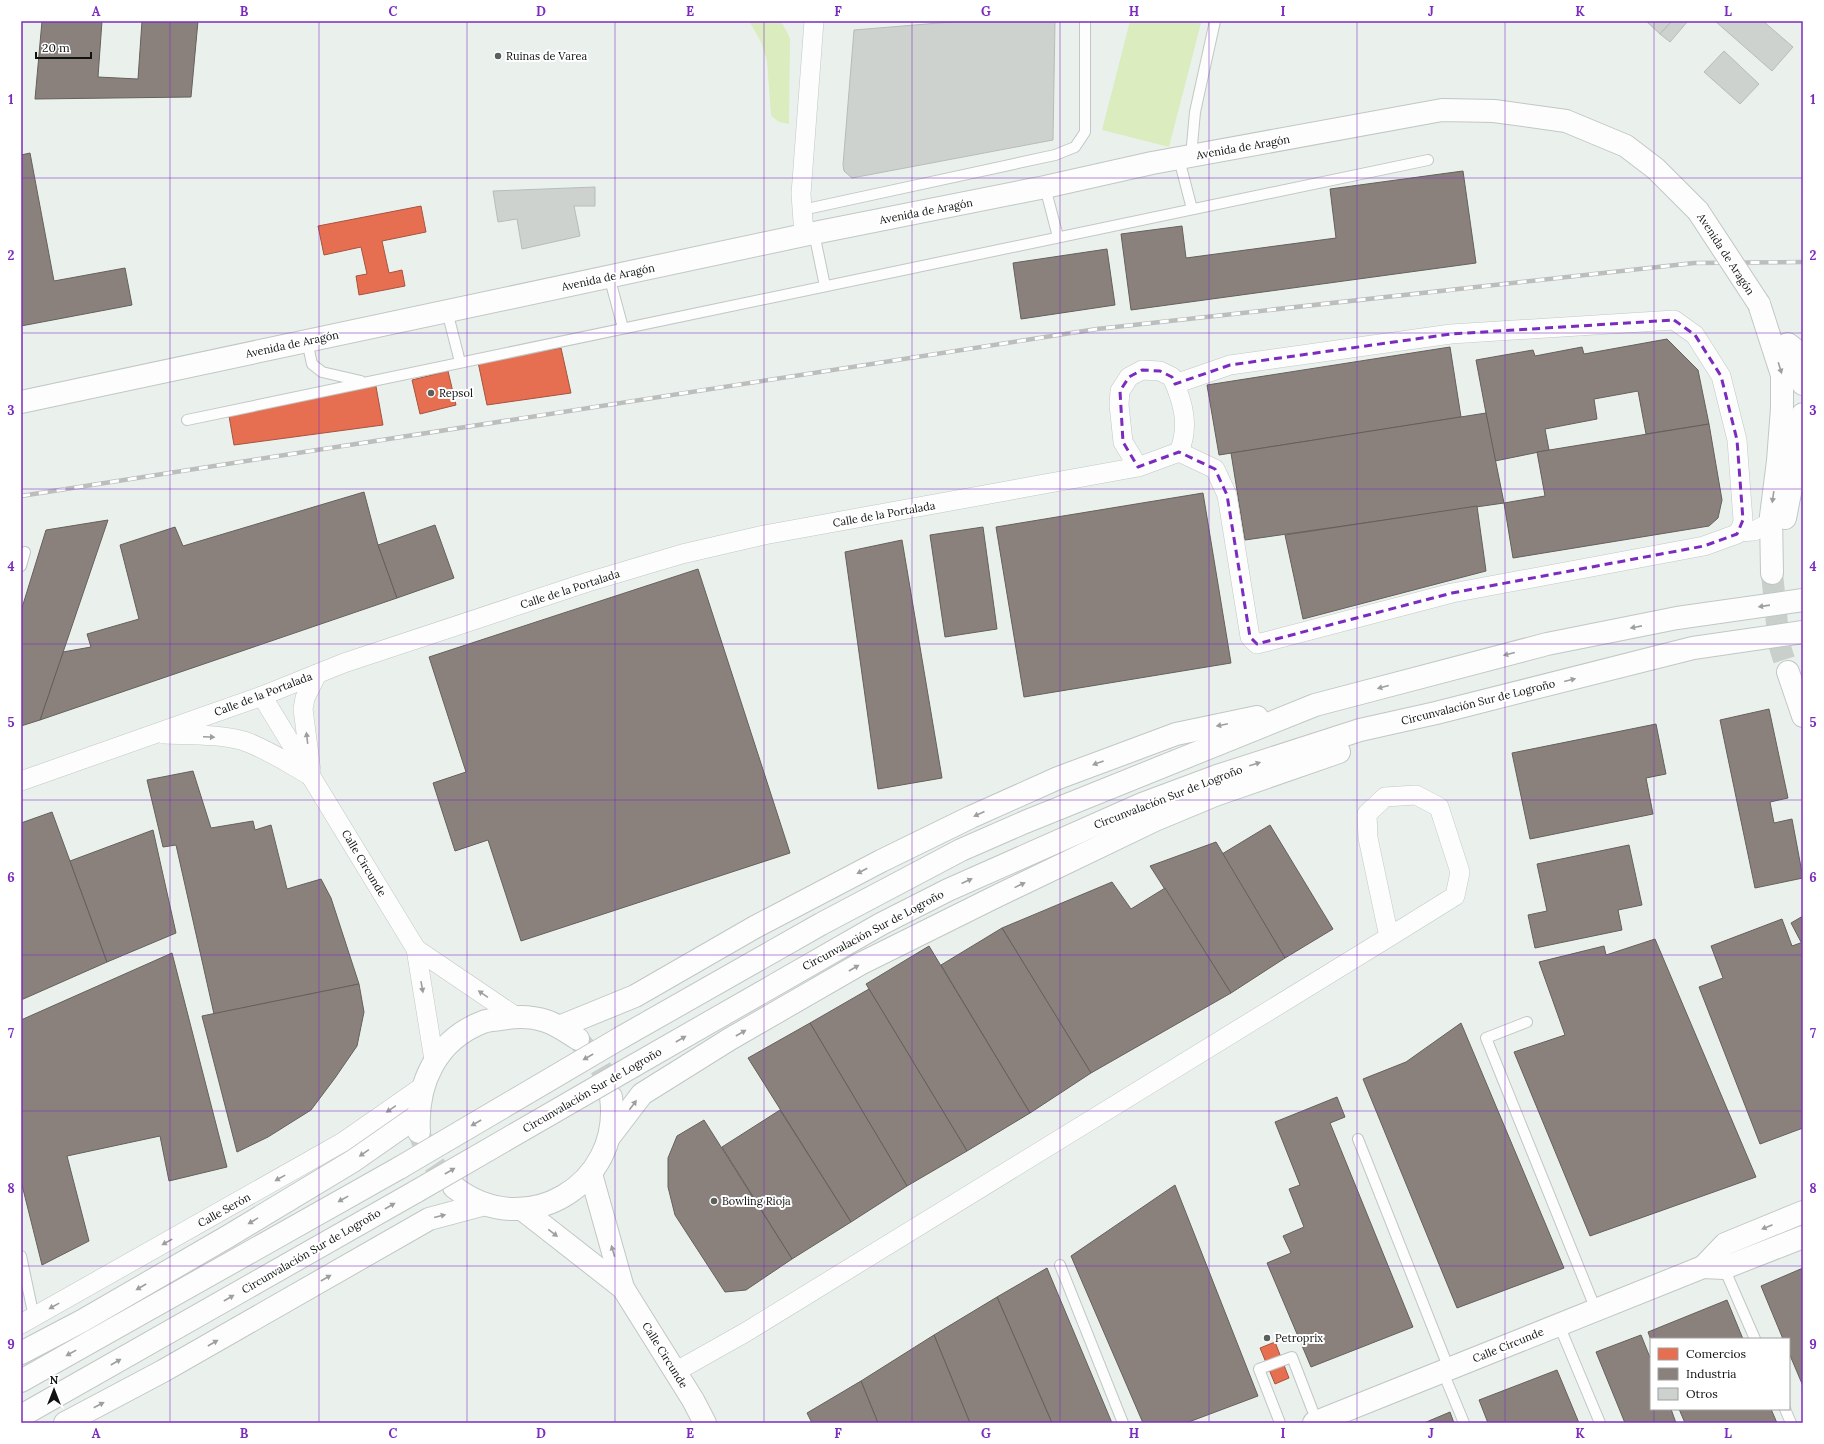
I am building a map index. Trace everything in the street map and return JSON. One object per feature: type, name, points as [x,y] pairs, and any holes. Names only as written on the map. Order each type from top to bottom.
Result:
[{"type":"main road","name":"Avenida de Aragón","points":[[21,402],[809,234],[1045,187],[1185,157],[1442,110],[1494,111],[1566,121],[1626,146],[1656,169],[1698,211],[1759,304],[1789,345],[1803,384]]},
{"type":"main road","name":"Avenida de Aragón","points":[[1789,345],[1782,375],[1782,408],[1779,454],[1771,522],[1772,573],[1781,538],[1796,463],[1803,414]]},
{"type":"main road","points":[[559,1027],[635,996],[755,927],[881,861],[971,817],[1058,778],[1176,734],[1315,705],[1547,644],[1676,618],[1803,600]]},
{"type":"main road","name":"Circunvalación Sur de Logroño","points":[[21,1416],[417,1191],[881,924],[948,890],[1069,836],[1142,804],[1224,774],[1360,730],[1436,713],[1693,648],[1803,632]]},
{"type":"main road","points":[[1788,672],[1803,716]]},
{"type":"main road","points":[[21,1381],[401,1166],[622,1037],[821,924],[961,850],[1025,822],[1315,705]]},
{"type":"main road","points":[[610,1136],[642,1094],[730,1039],[860,964],[1155,820],[1215,795],[1333,754],[1436,713]]},
{"type":"main road","points":[[21,1353],[82,1321],[419,1123],[422,1087],[434,1060],[456,1037],[484,1022],[515,1016],[545,1021],[559,1027],[578,1039]]},
{"type":"main road","points":[[454,1187],[463,1194],[485,1204],[503,1209],[522,1209],[548,1204],[571,1192],[591,1174],[602,1156],[610,1136],[613,1110],[611,1097]]},
{"type":"main road","name":"Calle Circunde","points":[[591,1174],[623,1288],[705,1423]]},
{"type":"main road","points":[[65,1423],[163,1371],[429,1219],[485,1204]]},
{"type":"main road","name":"Calle Circunde","points":[[522,1209],[623,1288]]},
{"type":"main road","name":"Calle Circunde","points":[[1316,1422],[1703,1267],[1725,1244],[1803,1212]]},
{"type":"main road","name":"Calle Circunde","points":[[1703,1267],[1724,1268],[1803,1237]]},
{"type":"street","points":[[809,234],[802,210],[801,194],[814,21]]},
{"type":"street","points":[[1175,384],[1230,365],[1451,334],[1674,320],[1695,335],[1720,376],[1737,440],[1743,520],[1739,532]]},
{"type":"street","points":[[1138,467],[1123,442],[1119,405],[1120,391],[1129,377],[1142,370],[1160,371],[1172,376],[1180,397],[1185,419],[1184,440],[1179,452],[1215,469],[1227,495],[1250,637],[1257,644],[1452,593],[1704,546],[1739,532],[1754,532],[1771,522]]},
{"type":"street","name":"Calle de la Portalada","points":[[21,781],[262,696],[344,663],[588,582],[682,554],[764,535],[1138,467],[1179,452]]},
{"type":"street","name":"Calle Circunde","points":[[312,777],[303,709],[305,698],[317,674]]},
{"type":"street","name":"Calle Circunde","points":[[262,696],[416,949],[434,1060]]},
{"type":"street","name":"Calle Circunde","points":[[156,734],[215,737],[242,741],[267,750],[312,777]]},
{"type":"street","points":[[675,1372],[760,1323],[1390,938],[1455,896],[1460,872],[1439,807],[1416,795],[1385,797],[1367,814],[1368,838],[1390,938]]},
{"type":"street","name":"Calle Circunde","points":[[416,949],[515,1016]]},
{"type":"street","name":"Calle Serón","points":[[28,1321],[343,1142],[422,1087]]},
{"type":"lane","points":[[802,210],[1055,155],[1075,147],[1085,132],[1086,21]]},
{"type":"lane","points":[[1192,209],[1185,157],[1215,21]]},
{"type":"lane","points":[[187,420],[1428,160]]},
{"type":"lane","points":[[1045,187],[1058,237]]},
{"type":"lane","points":[[809,234],[825,286]]},
{"type":"lane","points":[[609,276],[623,328]]},
{"type":"lane","points":[[447,311],[460,362]]},
{"type":"lane","points":[[307,341],[312,364],[322,372],[366,382]]},
{"type":"lane","points":[[21,566],[25,552]]},
{"type":"lane","points":[[1527,1022],[1486,1038],[1596,1310]]},
{"type":"lane","points":[[1358,1139],[1446,1370],[1464,1423]]},
{"type":"lane","points":[[21,1256],[28,1321]]},
{"type":"lane","points":[[1060,1265],[1123,1423]]},
{"type":"lane","points":[[1724,1268],[1755,1338]]},
{"type":"lane","points":[[1559,1325],[1600,1423]]},
{"type":"lane","points":[[1280,1423],[1259,1369],[1292,1357],[1316,1422]]},
{"type":"lane","points":[[1785,1410],[1791,1423]]},
{"type":"highlighted area","points":[[1674,320],[1695,335],[1721,376],[1737,440],[1743,520],[1737,534],[1704,546],[1452,593],[1257,644],[1250,637],[1227,495],[1215,469],[1179,452],[1138,467],[1123,442],[1120,391],[1129,377],[1142,370],[1160,371],[1172,377],[1175,384],[1230,365],[1451,334]]},
{"type":"green space","points":[[749,21],[781,21],[790,38],[789,124],[779,122],[771,116],[767,61],[761,42]]},
{"type":"green space","points":[[1130,21],[1195,21],[1201,23],[1169,147],[1102,130]]},
{"type":"building: Comercios","points":[[421,206],[426,232],[382,241],[389,273],[402,270],[405,286],[359,295],[356,276],[367,274],[361,247],[324,255],[318,226]]},
{"type":"building: Comercios","points":[[561,348],[571,393],[487,405],[478,362]]},
{"type":"building: Comercios","points":[[448,371],[456,405],[420,414],[412,380]]},
{"type":"building: Comercios","points":[[375,381],[383,425],[234,445],[229,416]]},
{"type":"building: Comercios","points":[[1275,1342],[1289,1378],[1275,1384],[1260,1348]]},
{"type":"building: Industria","points":[[42,21],[102,21],[98,77],[138,79],[142,21],[198,21],[191,97],[35,99]]},
{"type":"building: Industria","points":[[30,153],[54,281],[125,268],[132,305],[21,326],[21,155]]},
{"type":"building: Industria","points":[[1463,171],[1476,263],[1131,310],[1121,234],[1182,226],[1186,258],[1336,238],[1330,189]]},
{"type":"building: Industria","points":[[1107,249],[1115,305],[1021,319],[1013,263]]},
{"type":"building: Industria","points":[[1667,339],[1698,370],[1709,424],[1646,434],[1638,391],[1594,399],[1597,419],[1545,429],[1549,450],[1495,461],[1476,360],[1533,350],[1535,356],[1582,347],[1584,354]]},
{"type":"building: Industria","points":[[1450,347],[1461,417],[1219,455],[1207,385]]},
{"type":"building: Industria","points":[[1486,413],[1504,503],[1245,540],[1231,453]]},
{"type":"building: Industria","points":[[1709,424],[1722,500],[1718,518],[1709,526],[1513,558],[1504,503],[1545,496],[1537,452]]},
{"type":"building: Industria","points":[[364,492],[378,545],[397,598],[40,720],[63,652],[91,647],[87,634],[139,619],[120,545],[175,527],[183,546]]},
{"type":"building: Industria","points":[[1203,493],[1231,663],[1024,697],[996,527]]},
{"type":"building: Industria","points":[[1477,506],[1486,571],[1303,619],[1285,535]]},
{"type":"building: Industria","points":[[108,520],[40,720],[21,726],[21,611],[46,530]]},
{"type":"building: Industria","points":[[435,525],[454,578],[397,598],[378,545]]},
{"type":"building: Industria","points":[[983,527],[997,629],[945,637],[930,535]]},
{"type":"building: Industria","points":[[902,540],[942,778],[878,789],[845,552]]},
{"type":"building: Industria","points":[[698,569],[790,853],[521,941],[488,840],[455,851],[433,783],[466,772],[429,657]]},
{"type":"building: Industria","points":[[1769,709],[1788,798],[1770,802],[1774,823],[1792,819],[1803,878],[1755,888],[1720,720]]},
{"type":"building: Industria","points":[[1656,724],[1666,774],[1646,778],[1653,814],[1530,839],[1512,753]]},
{"type":"building: Industria","points":[[193,771],[211,828],[253,821],[255,830],[271,825],[287,889],[321,879],[331,898],[359,984],[214,1014],[176,845],[163,847],[147,780]]},
{"type":"building: Industria","points":[[52,812],[107,962],[21,1000],[21,823]]},
{"type":"building: Industria","points":[[1270,825],[1333,929],[1285,958],[1222,854]]},
{"type":"building: Industria","points":[[153,830],[176,933],[107,962],[70,861]]},
{"type":"building: Industria","points":[[1216,842],[1285,958],[1231,993],[1150,866]]},
{"type":"building: Industria","points":[[1629,845],[1642,905],[1618,910],[1622,930],[1535,948],[1528,915],[1547,911],[1537,864]]},
{"type":"building: Industria","points":[[1112,882],[1131,909],[1165,888],[1231,993],[1091,1073],[1002,928]]},
{"type":"building: Industria","points":[[1803,916],[1803,942],[1801,942],[1791,923]]},
{"type":"building: Industria","points":[[1782,919],[1792,946],[1803,942],[1803,1128],[1760,1144],[1699,987],[1723,978],[1711,946]]},
{"type":"building: Industria","points":[[1002,928],[1091,1073],[1030,1113],[941,965]]},
{"type":"building: Industria","points":[[1655,939],[1756,1177],[1590,1236],[1514,1052],[1565,1035],[1539,962],[1604,946],[1606,955]]},
{"type":"building: Industria","points":[[929,946],[1030,1113],[967,1151],[866,984]]},
{"type":"building: Industria","points":[[172,953],[227,1167],[169,1181],[160,1136],[67,1156],[89,1241],[42,1265],[21,1181],[21,1020]]},
{"type":"building: Industria","points":[[359,984],[364,1012],[357,1046],[335,1078],[311,1110],[268,1137],[237,1152],[202,1016]]},
{"type":"building: Industria","points":[[869,989],[967,1151],[907,1186],[810,1023]]},
{"type":"building: Industria","points":[[810,1023],[907,1186],[851,1222],[748,1058]]},
{"type":"building: Industria","points":[[1461,1023],[1564,1268],[1457,1308],[1363,1079],[1406,1062]]},
{"type":"building: Industria","points":[[1337,1097],[1345,1117],[1330,1123],[1413,1327],[1311,1367],[1267,1263],[1291,1253],[1283,1236],[1304,1227],[1289,1189],[1300,1185],[1275,1122]]},
{"type":"building: Industria","points":[[780,1110],[851,1222],[792,1259],[722,1147]]},
{"type":"building: Industria","name":"Bowling Rioja","points":[[704,1120],[792,1259],[746,1290],[725,1292],[675,1215],[668,1187],[668,1158],[677,1136]]},
{"type":"building: Industria","points":[[1175,1185],[1258,1396],[1186,1423],[1143,1423],[1071,1256]]},
{"type":"building: Industria","points":[[1047,1268],[1112,1423],[1052,1423],[997,1297]]},
{"type":"building: Industria","points":[[1803,1268],[1803,1386],[1790,1355],[1790,1338],[1783,1338],[1761,1286]]},
{"type":"building: Industria","points":[[997,1297],[1052,1423],[970,1423],[934,1335]]},
{"type":"building: Industria","points":[[1727,1300],[1743,1338],[1650,1338],[1648,1332]]},
{"type":"building: Industria","points":[[934,1335],[970,1423],[878,1423],[861,1381]]},
{"type":"building: Industria","points":[[1641,1335],[1650,1358],[1650,1410],[1671,1410],[1676,1423],[1625,1423],[1596,1352]]},
{"type":"building: Industria","points":[[1557,1370],[1579,1423],[1488,1423],[1479,1400]]},
{"type":"building: Industria","points":[[861,1381],[878,1423],[812,1423],[807,1413]]},
{"type":"building: Industria","points":[[1679,1410],[1771,1410],[1777,1423],[1685,1423]]},
{"type":"building: Industria","points":[[1450,1412],[1454,1423],[1424,1423]]},
{"type":"building: Otros","points":[[963,21],[1055,21],[1053,140],[852,178],[844,171],[843,165],[854,30]]},
{"type":"building: Otros","points":[[1646,21],[1672,21],[1660,34]]},
{"type":"building: Otros","points":[[1672,21],[1688,21],[1670,42],[1660,34]]},
{"type":"building: Otros","points":[[1715,21],[1763,21],[1793,47],[1772,71]]},
{"type":"building: Otros","points":[[1724,51],[1759,84],[1740,104],[1704,72]]},
{"type":"building: Otros","points":[[595,187],[595,206],[574,206],[580,236],[522,249],[517,219],[498,222],[493,191]]},
{"type":"tunnel","points":[[1772,573],[1779,644],[1788,672]]},
{"type":"tunnel","points":[[580,1042],[591,1054],[604,1074],[611,1097]]},
{"type":"tunnel","points":[[420,1135],[433,1163],[454,1187]]},
{"type":"railway","points":[[21,496],[1097,329],[1694,263],[1803,262]]},
{"type":"place","name":"Ruinas de Varea","points":[[498,56]]},
{"type":"place","name":"Repsol","points":[[431,393]]},
{"type":"place","name":"Bowling Rioja","points":[[714,1201]]},
{"type":"place","name":"Petroprix","points":[[1267,1338]]}]
